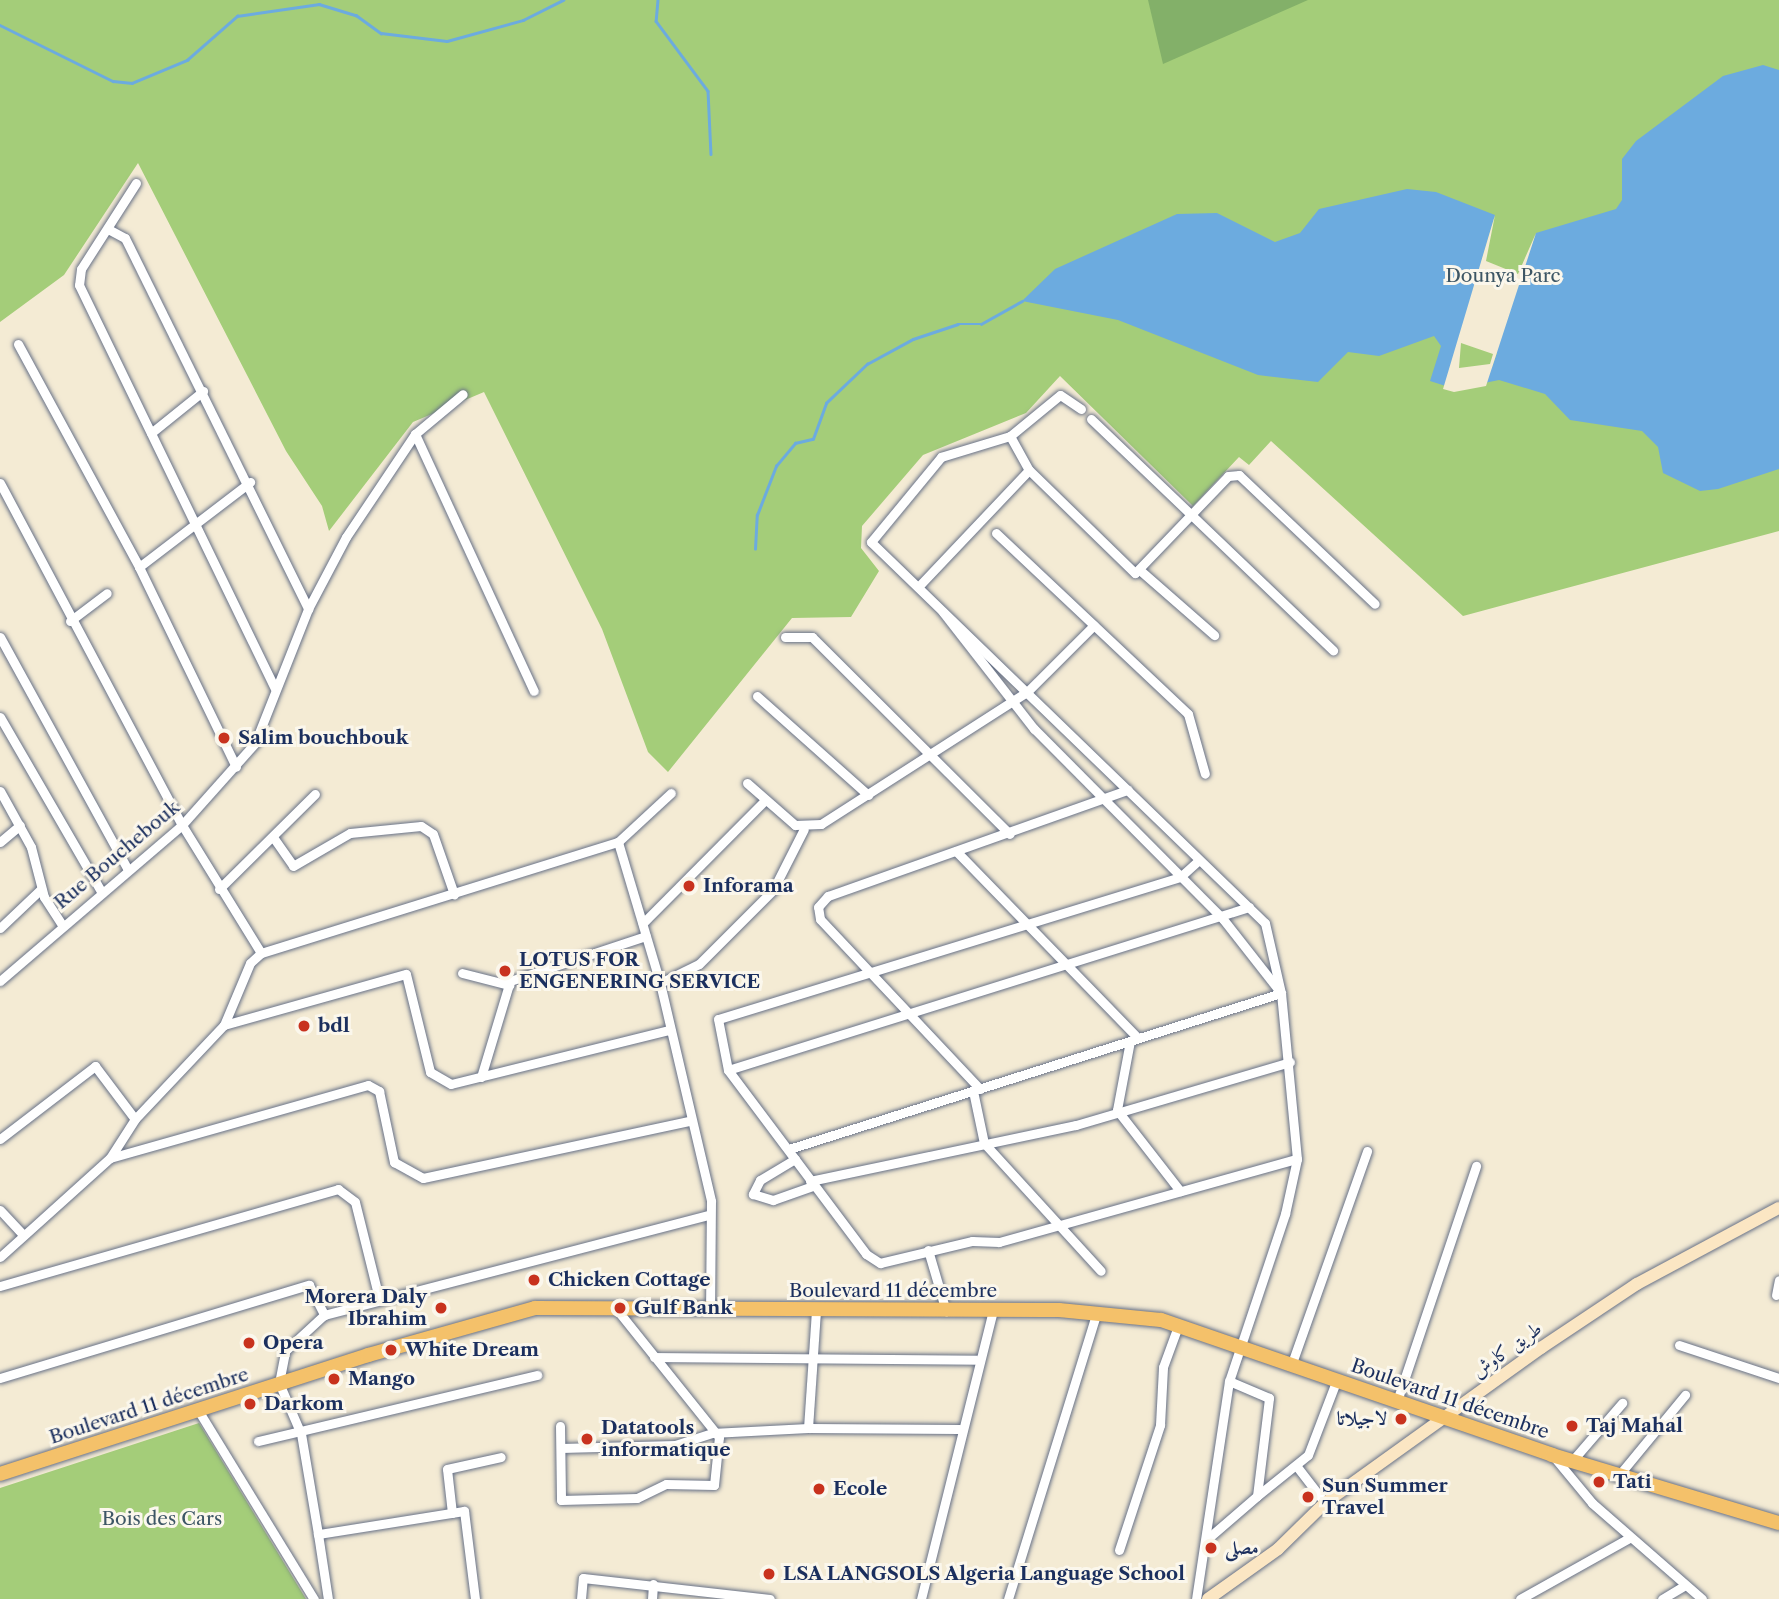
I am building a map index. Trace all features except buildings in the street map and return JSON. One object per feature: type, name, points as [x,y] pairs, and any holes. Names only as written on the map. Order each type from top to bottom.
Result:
[{"type":"main road","name":"Boulevard 11 décembre","points":[[0,1474],[493,1317],[577,1304],[710,1309],[1097,1312],[1178,1326],[1398,1398],[1552,1455],[1779,1523]]},
{"type":"street","points":[[136,183],[81,269],[79,285],[275,688]]},
{"type":"street","points":[[108,229],[125,238],[250,482],[308,609]]},
{"type":"street","points":[[18,344],[139,567],[236,767]]},
{"type":"street","points":[[151,433],[203,391]]},
{"type":"street","name":"Rue Bouchebouk","points":[[0,981],[62,925],[183,825],[255,743],[308,609],[346,537],[415,434],[463,394]]},
{"type":"street","points":[[1081,409],[1060,395],[1010,436],[942,457],[872,539],[918,587],[1265,923],[1281,993],[1290,1062],[1297,1159],[1242,1348],[1229,1381],[1196,1599]]},
{"type":"street","points":[[1091,419],[1333,650]]},
{"type":"street","points":[[415,434],[534,691]]},
{"type":"street","points":[[1010,436],[1029,470],[1135,573],[1142,572],[1228,476],[1239,475],[1376,604]]},
{"type":"street","points":[[918,587],[1029,470]]},
{"type":"street","points":[[139,567],[250,482]]},
{"type":"street","points":[[0,483],[70,621],[183,825],[219,889],[261,953]]},
{"type":"street","points":[[996,533],[1188,714],[1205,774]]},
{"type":"street","points":[[1142,572],[1214,635]]},
{"type":"street","points":[[70,621],[107,593]]},
{"type":"street","points":[[940,606],[957,638],[1011,701],[1102,799],[1223,919],[1281,993]]},
{"type":"street","points":[[660,983],[699,964],[774,890],[804,829],[935,755],[1028,691],[1094,625]]},
{"type":"street","points":[[0,637],[128,870]]},
{"type":"street","points":[[785,637],[813,637],[935,755],[1010,834]]},
{"type":"street","points":[[757,696],[868,795]]},
{"type":"street","points":[[0,717],[102,892]]},
{"type":"street","points":[[747,783],[804,829]]},
{"type":"street","points":[[1101,1271],[984,1143],[977,1090],[911,1013],[820,919],[822,901],[1128,790]]},
{"type":"street","points":[[0,791],[20,825],[41,890],[62,925]]},
{"type":"street","points":[[0,1257],[110,1158],[135,1119],[224,1025],[250,963],[261,953],[618,842],[671,793]]},
{"type":"street","points":[[219,889],[315,794]]},
{"type":"street","points":[[643,923],[765,800]]},
{"type":"street","points":[[0,842],[20,825]]},
{"type":"street","points":[[273,837],[293,866],[350,833],[421,826],[433,834],[454,894]]},
{"type":"street","points":[[618,842],[660,983],[690,1121],[711,1201],[708,1215],[710,1309]]},
{"type":"street","points":[[956,851],[1068,965],[1134,1039]]},
{"type":"street","points":[[1199,860],[1180,877],[718,1019],[728,1070],[789,1149],[811,1184],[873,1262],[928,1250],[999,1242],[1297,1159]]},
{"type":"street","points":[[0,928],[41,890]]},
{"type":"street","points":[[728,1070],[1223,919],[1249,907]]},
{"type":"street","points":[[462,974],[509,985],[646,936]]},
{"type":"street","points":[[224,1025],[406,974],[430,1072],[451,1084],[670,1030]]},
{"type":"street","points":[[481,1077],[509,985]]},
{"type":"street","points":[[789,1149],[1281,993]]},
{"type":"street","points":[[1117,1110],[1134,1039]]},
{"type":"street","points":[[795,1159],[760,1180],[753,1194],[773,1200],[811,1184],[1117,1110],[1290,1062]]},
{"type":"street","points":[[0,1139],[95,1066],[135,1119]]},
{"type":"street","points":[[110,1158],[368,1085],[379,1091],[394,1162],[423,1178],[690,1121]]},
{"type":"street","points":[[1117,1110],[1180,1191]]},
{"type":"street","points":[[1292,1363],[1367,1151]]},
{"type":"street","points":[[1398,1398],[1476,1166]]},
{"type":"street","points":[[0,1286],[338,1189],[355,1202],[379,1298]]},
{"type":"street","name":"طريق كاوش","points":[[1208,1599],[1278,1549],[1325,1503],[1637,1284],[1779,1208]]},
{"type":"street","points":[[0,1210],[23,1235]]},
{"type":"street","points":[[328,1599],[301,1434],[279,1383],[285,1351],[324,1315],[379,1298],[708,1215]]},
{"type":"street","points":[[928,1250],[946,1311]]},
{"type":"street","points":[[1776,1295],[1779,1280]]},
{"type":"street","points":[[0,1378],[309,1285],[324,1315]]},
{"type":"street","points":[[560,1426],[561,1500],[637,1498],[666,1485],[714,1485],[719,1437],[712,1433],[614,1306]]},
{"type":"street","points":[[808,1428],[816,1310]]},
{"type":"street","points":[[921,1599],[976,1360],[993,1310]]},
{"type":"street","points":[[1008,1599],[1097,1312]]},
{"type":"street","points":[[1119,1550],[1160,1425],[1163,1367],[1178,1326]]},
{"type":"street","points":[[1679,1345],[1779,1378]]},
{"type":"street","points":[[654,1357],[976,1360]]},
{"type":"street","points":[[258,1441],[301,1434],[537,1375]]},
{"type":"street","points":[[1206,1540],[1257,1496],[1298,1468],[1338,1379]]},
{"type":"street","points":[[1229,1381],[1269,1398],[1257,1496]]},
{"type":"street","points":[[1619,1475],[1685,1395]]},
{"type":"street","points":[[1573,1461],[1622,1403]]},
{"type":"street","points":[[198,1410],[314,1599]]},
{"type":"street","points":[[561,1448],[675,1445],[712,1433],[808,1428],[959,1429]]},
{"type":"street","points":[[1552,1455],[1629,1538],[1702,1599]]},
{"type":"street","points":[[452,1513],[447,1469],[502,1457]]},
{"type":"street","points":[[1298,1468],[1325,1503]]},
{"type":"street","points":[[318,1534],[464,1511],[475,1599]]},
{"type":"street","points":[[1520,1599],[1629,1538]]},
{"type":"street","points":[[581,1599],[583,1578],[770,1599]]},
{"type":"street","points":[[652,1599],[653,1584]]},
{"type":"street","points":[[1662,1599],[1685,1585]]},
{"type":"green space","name":"Dounya Parc","points":[[0,0],[1779,0],[1779,531],[1463,616],[1271,441],[1249,465],[1239,457],[1193,506],[1060,376],[1026,413],[923,455],[862,526],[861,548],[879,571],[851,617],[792,618],[668,772],[648,752],[602,629],[484,392],[413,422],[329,531],[322,506],[286,451],[138,163],[64,275],[0,322]]},
{"type":"green space","points":[[1148,0],[1308,0],[1163,64]]},
{"type":"green space","name":"Bois des Cars","points":[[199,1423],[306,1599],[0,1599],[0,1488]]},
{"type":"water","points":[[1763,65],[1779,70],[1779,469],[1718,489],[1700,491],[1663,473],[1658,447],[1642,431],[1570,420],[1545,394],[1499,380],[1455,389],[1430,381],[1441,346],[1434,336],[1379,356],[1348,352],[1318,382],[1258,375],[1118,320],[1022,301],[1055,269],[1177,214],[1217,213],[1275,242],[1300,233],[1319,209],[1407,189],[1436,192],[1495,215],[1481,263],[1520,279],[1536,233],[1616,209],[1622,200],[1622,159],[1636,141],[1723,76]],"holes":[[[1459,338],[1497,353],[1492,367],[1457,371],[1452,364]]]},
{"type":"pier","points":[[1495,215],[1486,261],[1518,274],[1536,233],[1486,386],[1454,392],[1443,389]],"holes":[[[1461,343],[1493,354],[1490,364],[1459,368]]]},
{"type":"waterway","points":[[0,25],[113,81],[132,83],[187,60],[237,16],[319,4],[356,15],[381,33],[447,41],[523,20],[563,0]]},
{"type":"waterway","points":[[658,0],[656,21],[708,91],[711,154]]},
{"type":"waterway","points":[[755,549],[757,515],[776,466],[795,443],[813,439],[826,403],[867,364],[913,339],[958,324],[981,324],[1022,301]]},
{"type":"place","name":"Salim bouchbouk","points":[[224,738]]},
{"type":"place","name":"Inforama","points":[[689,886]]},
{"type":"place","name":"LOTUS FOR ENGENERING SERVICE","points":[[505,971]]},
{"type":"place","name":"bdl","points":[[304,1026]]},
{"type":"place","name":"Chicken Cottage","points":[[534,1280]]},
{"type":"place","name":"Morera Daly Ibrahim","points":[[441,1308]]},
{"type":"place","name":"Gulf Bank","points":[[620,1308]]},
{"type":"place","name":"Opera","points":[[249,1343]]},
{"type":"place","name":"White Dream","points":[[391,1350]]},
{"type":"place","name":"Mango","points":[[334,1379]]},
{"type":"place","name":"Darkom","points":[[250,1404]]},
{"type":"place","name":"لاجيلاتا","points":[[1401,1419]]},
{"type":"place","name":"Taj Mahal","points":[[1572,1426]]},
{"type":"place","name":"Datatools informatique","points":[[587,1439]]},
{"type":"place","name":"Tati","points":[[1599,1482]]},
{"type":"place","name":"Ecole","points":[[819,1489]]},
{"type":"place","name":"Sun Summer Travel","points":[[1308,1497]]},
{"type":"place","name":"مصلى","points":[[1211,1548]]},
{"type":"place","name":"LSA LANGSOLS Algeria Language School","points":[[769,1574]]}]
